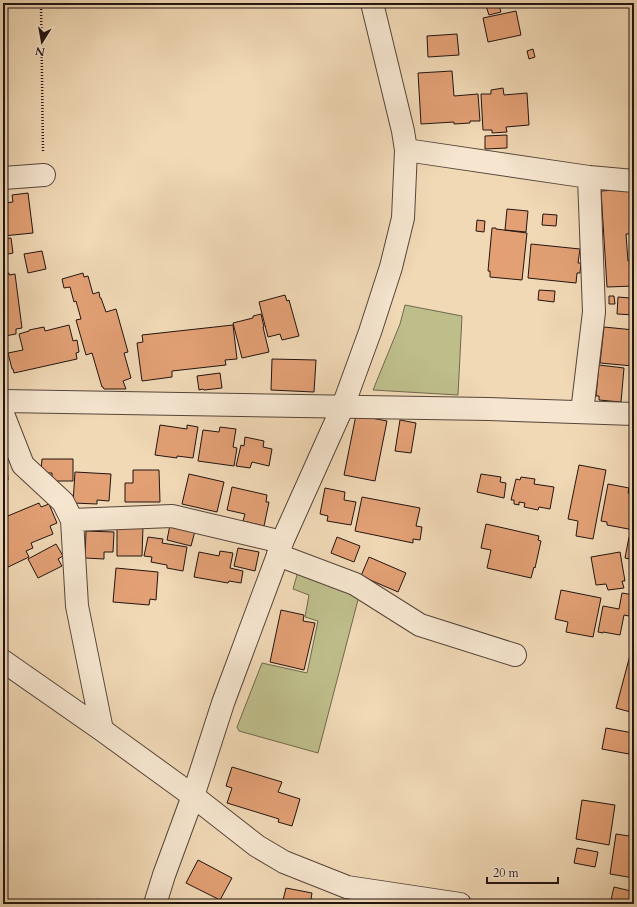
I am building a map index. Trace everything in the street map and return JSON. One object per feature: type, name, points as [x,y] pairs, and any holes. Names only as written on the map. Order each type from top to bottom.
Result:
[{"type":"street","points":[[155,904],[193,796],[223,703],[280,549],[343,406],[370,332],[391,267],[403,218],[406,150],[372,3]]},
{"type":"street","points":[[406,150],[589,177],[634,181]]},
{"type":"street","points":[[3,178],[44,176]]},
{"type":"street","points":[[582,412],[594,312],[589,177]]},
{"type":"street","points":[[3,401],[343,406],[634,414]]},
{"type":"street","points":[[3,414],[23,465],[63,502],[72,520],[77,606],[102,730]]},
{"type":"street","points":[[72,520],[172,516],[280,549],[355,584],[420,625],[515,655]]},
{"type":"street","points":[[3,661],[193,796],[257,846],[346,895],[460,904]]},
{"type":"path","points":[[40,3],[44,176]]},
{"type":"green space","points":[[405,305],[462,316],[458,395],[373,390],[400,324]]},
{"type":"green space","points":[[299,568],[359,596],[318,753],[239,731],[237,727],[262,663],[307,673],[318,621],[305,617],[309,595],[293,589]]},
{"type":"building","points":[[498,3],[501,12],[489,15],[486,6]]},
{"type":"building","points":[[516,11],[521,35],[488,42],[483,18]]},
{"type":"building","points":[[457,34],[459,55],[428,57],[427,36]]},
{"type":"building","points":[[533,49],[535,57],[529,59],[527,51]]},
{"type":"building","points":[[452,71],[454,96],[478,94],[480,121],[454,124],[454,122],[421,124],[418,73]]},
{"type":"building","points":[[503,88],[504,95],[527,93],[529,125],[506,127],[507,132],[492,133],[492,130],[483,130],[481,94],[491,94],[491,90]]},
{"type":"building","points":[[507,135],[507,148],[485,149],[485,136]]},
{"type":"building","points":[[631,189],[633,234],[626,234],[628,261],[634,260],[634,286],[607,287],[601,191]]},
{"type":"building","points":[[28,193],[33,233],[3,236],[4,203],[13,202],[12,195]]},
{"type":"building","points":[[507,209],[528,211],[526,232],[505,230]]},
{"type":"building","points":[[543,214],[557,215],[556,226],[542,225]]},
{"type":"building","points":[[477,220],[485,221],[484,232],[476,231]]},
{"type":"building","points":[[492,228],[527,233],[522,280],[490,277],[490,271],[488,271]]},
{"type":"building","points":[[11,238],[13,253],[3,255],[3,239]]},
{"type":"building","points":[[531,244],[580,249],[578,263],[581,263],[580,273],[577,273],[576,283],[528,278]]},
{"type":"building","points":[[42,251],[46,269],[28,273],[24,254]]},
{"type":"building","points":[[9,273],[9,275],[15,274],[22,328],[16,329],[16,334],[5,336],[6,340],[3,341],[3,274]]},
{"type":"building","points":[[83,273],[84,277],[88,276],[93,294],[99,292],[106,312],[116,309],[128,352],[124,353],[131,378],[123,381],[126,389],[104,389],[102,387],[92,353],[86,355],[76,320],[81,319],[76,301],[74,302],[70,287],[64,288],[62,279]]},
{"type":"building","points":[[539,290],[555,291],[554,302],[538,300]]},
{"type":"building","points":[[630,291],[634,291],[634,315],[617,314],[618,297],[630,298]]},
{"type":"building","points":[[285,295],[287,301],[289,300],[299,336],[282,340],[280,334],[268,337],[259,302]]},
{"type":"building","points":[[609,296],[614,296],[615,304],[609,304]]},
{"type":"building","points":[[261,314],[269,352],[242,358],[233,323],[253,318],[253,316]]},
{"type":"building","points":[[69,325],[73,341],[77,340],[79,352],[76,353],[77,359],[14,373],[8,353],[23,350],[19,334],[44,327],[45,331]]},
{"type":"building","points":[[233,325],[237,359],[225,360],[226,365],[172,371],[172,377],[142,381],[137,343],[143,342],[142,335]]},
{"type":"building","points":[[604,327],[634,330],[633,366],[600,363]]},
{"type":"building","points":[[272,359],[316,360],[314,392],[271,390]]},
{"type":"building","points":[[599,365],[624,368],[621,402],[599,400],[599,396],[596,396]]},
{"type":"building","points":[[220,373],[222,388],[199,390],[197,376]]},
{"type":"building","points":[[356,415],[387,421],[375,481],[344,475]]},
{"type":"building","points":[[400,420],[416,423],[411,453],[395,451]]},
{"type":"building","points":[[160,425],[187,429],[187,425],[198,427],[193,458],[177,456],[177,458],[155,455]]},
{"type":"building","points":[[220,427],[236,429],[233,447],[237,448],[234,466],[198,461],[203,430],[219,432]]},
{"type":"building","points":[[245,437],[264,441],[263,447],[272,449],[269,466],[252,462],[250,468],[236,466],[241,445],[244,446]]},
{"type":"building","points":[[42,459],[73,459],[73,481],[52,481],[52,473],[41,471]]},
{"type":"building","points":[[579,465],[606,470],[593,539],[576,536],[578,521],[568,519]]},
{"type":"building","points":[[3,466],[7,466],[8,480],[3,480]]},
{"type":"building","points":[[133,470],[159,470],[160,502],[125,502],[125,483],[133,483]]},
{"type":"building","points":[[75,472],[111,474],[109,501],[97,500],[97,504],[73,503]]},
{"type":"building","points":[[189,474],[224,482],[217,512],[182,504]]},
{"type":"building","points":[[481,474],[501,477],[500,482],[506,483],[504,498],[477,492]]},
{"type":"building","points":[[521,477],[535,479],[534,484],[554,487],[550,509],[539,507],[538,510],[524,507],[525,503],[519,502],[519,505],[514,504],[514,500],[511,500],[516,479],[520,480]]},
{"type":"building","points":[[608,484],[629,488],[628,493],[634,494],[634,530],[607,525],[607,522],[601,521]]},
{"type":"building","points":[[232,487],[267,495],[266,502],[269,502],[264,526],[243,521],[245,514],[227,510]]},
{"type":"building","points":[[325,488],[345,492],[344,500],[356,502],[351,525],[327,521],[328,516],[320,514]]},
{"type":"building","points":[[362,497],[420,508],[416,526],[422,527],[420,540],[413,539],[413,543],[355,531]]},
{"type":"building","points":[[39,503],[41,507],[49,504],[57,523],[50,526],[53,534],[31,543],[33,548],[26,551],[29,557],[4,569],[3,518]]},
{"type":"building","points":[[486,524],[539,536],[538,540],[541,541],[535,568],[534,567],[531,578],[487,568],[491,550],[481,548]]},
{"type":"building","points":[[117,525],[143,526],[142,556],[117,556]]},
{"type":"building","points":[[170,525],[195,531],[191,546],[167,540]]},
{"type":"building","points":[[86,531],[114,532],[113,552],[104,552],[104,559],[85,558]]},
{"type":"building","points":[[148,537],[163,539],[162,543],[187,547],[183,571],[167,568],[167,565],[151,562],[152,557],[144,556]]},
{"type":"building","points":[[337,537],[360,546],[354,562],[331,553]]},
{"type":"building","points":[[629,537],[634,538],[634,560],[625,558]]},
{"type":"building","points":[[56,544],[63,556],[58,559],[62,566],[38,578],[28,559]]},
{"type":"building","points":[[238,548],[259,552],[255,571],[234,566]]},
{"type":"building","points":[[220,551],[233,553],[230,568],[243,571],[241,583],[229,581],[228,583],[194,577],[199,552],[219,556]]},
{"type":"building","points":[[620,552],[625,581],[622,581],[624,588],[608,590],[606,584],[596,585],[591,557]]},
{"type":"building","points":[[369,557],[406,573],[398,592],[361,576]]},
{"type":"building","points":[[116,568],[158,572],[156,600],[150,599],[149,605],[113,602]]},
{"type":"building","points":[[561,590],[601,598],[593,637],[566,632],[568,622],[555,619]]},
{"type":"building","points":[[622,593],[634,595],[634,617],[624,615],[620,635],[598,632],[603,606],[619,609]]},
{"type":"building","points":[[281,610],[304,615],[303,621],[315,623],[304,670],[270,662]]},
{"type":"building","points":[[634,644],[634,713],[616,708]]},
{"type":"building","points":[[606,728],[633,733],[629,754],[602,749]]},
{"type":"building","points":[[232,767],[282,782],[278,792],[300,799],[292,826],[278,822],[279,819],[227,803],[232,788],[226,786]]},
{"type":"building","points":[[582,800],[615,805],[609,845],[576,839]]},
{"type":"building","points":[[630,830],[634,831],[634,878],[610,874],[616,834],[629,836]]},
{"type":"building","points":[[577,848],[598,852],[595,867],[574,863]]},
{"type":"building","points":[[198,860],[232,878],[220,900],[186,883]]},
{"type":"building","points":[[614,887],[631,891],[631,888],[634,889],[634,904],[610,904]]},
{"type":"building","points":[[286,888],[312,893],[311,899],[317,900],[316,904],[282,904]]}]
